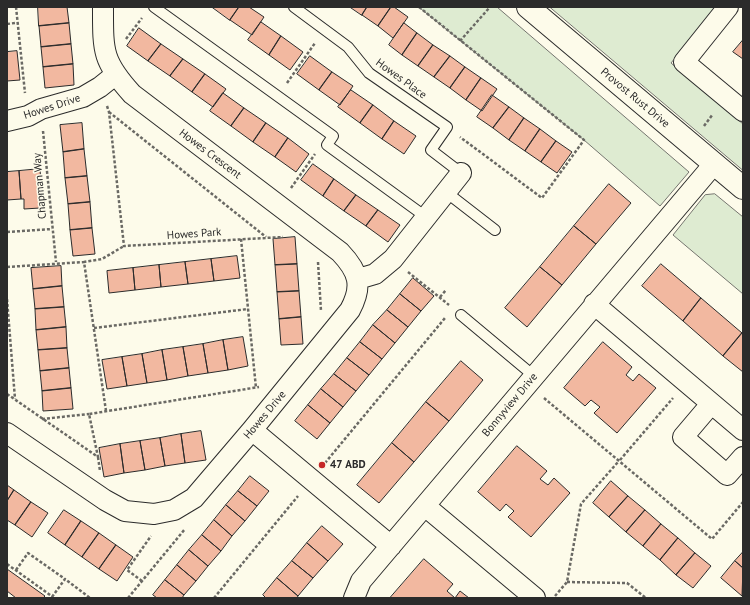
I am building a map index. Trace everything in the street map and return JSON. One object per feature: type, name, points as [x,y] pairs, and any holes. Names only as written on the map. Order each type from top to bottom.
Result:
[{"type":"street","name":"Howes Crescent","points":[[103,7],[103,46],[108,75],[340,252],[352,265],[358,279]]},
{"type":"street","name":"Provost Rust Drive","points":[[528,7],[743,188]]},
{"type":"street","points":[[728,7],[684,62],[743,111]]},
{"type":"street","name":"Howes Drive","points":[[7,121],[83,98],[108,75]]},
{"type":"street","name":"Bonnyview Drive","points":[[354,598],[361,581],[714,164]]},
{"type":"street","points":[[358,279],[375,274],[392,260],[461,173]]},
{"type":"street","name":"Howes Drive","points":[[8,436],[125,511],[154,514],[174,510],[194,498],[323,344],[350,310],[357,297],[358,279]]},
{"type":"street","points":[[594,304],[743,430]]},
{"type":"street","points":[[711,404],[683,437],[727,475],[743,457]]},
{"type":"street","points":[[252,430],[391,546]]},
{"type":"street","points":[[425,506],[535,598]]},
{"type":"lane","points":[[154,7],[333,136],[327,145],[426,217]]},
{"type":"lane","name":"Howes Place","points":[[294,7],[348,47],[369,73],[447,127]]},
{"type":"lane","points":[[447,127],[431,150],[461,173]]},
{"type":"lane","points":[[446,192],[495,230]]},
{"type":"lane","points":[[457,311],[531,380]]},
{"type":"path","name":"Chapman Way","points":[[16,7],[34,112],[56,262]]},
{"type":"path","points":[[419,7],[584,140],[542,198],[447,127]]},
{"type":"path","points":[[460,41],[490,7]]},
{"type":"path","points":[[7,267],[56,262],[84,262],[102,259],[124,246],[109,112],[108,75],[146,13]]},
{"type":"path","points":[[7,24],[16,23]]},
{"type":"path","points":[[277,96],[325,30]]},
{"type":"path","points":[[109,112],[266,238]]},
{"type":"path","points":[[278,206],[322,144],[327,145]]},
{"type":"path","points":[[7,232],[52,229]]},
{"type":"path","points":[[317,235],[323,344]]},
{"type":"path","name":"Howes Park","points":[[124,246],[317,235]]},
{"type":"path","points":[[241,239],[256,388]]},
{"type":"path","points":[[392,260],[457,311]]},
{"type":"path","points":[[84,262],[106,411]]},
{"type":"path","points":[[440,298],[446,290]]},
{"type":"path","points":[[7,299],[15,399]]},
{"type":"path","points":[[94,328],[248,309]]},
{"type":"path","points":[[214,598],[448,314]]},
{"type":"path","points":[[531,380],[619,461],[712,539],[743,502]]},
{"type":"path","points":[[42,418],[89,414],[291,383]]},
{"type":"path","points":[[553,598],[566,582],[581,504],[686,383]]},
{"type":"path","points":[[7,394],[98,457],[89,414]]},
{"type":"path","points":[[128,598],[192,520],[194,498]]},
{"type":"path","points":[[142,581],[127,570],[155,530],[154,514]]},
{"type":"path","points":[[16,570],[28,553],[90,598]]},
{"type":"path","points":[[7,564],[52,598],[65,579]]},
{"type":"path","points":[[566,582],[627,583],[646,598]]},
{"type":"green space","points":[[419,7],[497,7],[689,172],[660,206],[584,140]]},
{"type":"green space","points":[[550,7],[716,7],[671,63],[743,124],[743,170]]},
{"type":"green space","points":[[715,194],[743,217],[743,294],[673,235],[705,195]]},
{"type":"building","points":[[38,7],[67,7],[69,23],[39,26]]},
{"type":"building","points":[[212,7],[239,7],[230,20]]},
{"type":"building","points":[[239,7],[249,7],[264,17],[252,35],[230,20]]},
{"type":"building","points":[[350,7],[367,7],[362,15]]},
{"type":"building","points":[[367,7],[391,7],[378,26],[362,15]]},
{"type":"building","points":[[391,7],[394,7],[408,17],[393,38],[378,26]]},
{"type":"building","points":[[261,22],[281,36],[269,55],[248,40]]},
{"type":"building","points":[[69,23],[71,44],[41,47],[39,26]]},
{"type":"building","points":[[404,23],[417,33],[402,55],[389,45]]},
{"type":"building","points":[[139,28],[161,44],[148,61],[127,46]]},
{"type":"building","points":[[417,33],[433,45],[418,66],[402,55]]},
{"type":"building","points":[[281,36],[303,52],[290,70],[269,55]]},
{"type":"building","points":[[743,40],[743,59],[733,52]]},
{"type":"building","points":[[71,44],[73,64],[43,67],[41,47]]},
{"type":"building","points":[[161,44],[183,59],[170,76],[148,61]]},
{"type":"building","points":[[433,45],[450,56],[434,77],[418,66]]},
{"type":"building","points":[[17,51],[20,80],[7,81],[7,52]]},
{"type":"building","points":[[310,56],[332,72],[319,90],[297,74]]},
{"type":"building","points":[[450,56],[465,67],[450,88],[434,77]]},
{"type":"building","points":[[183,59],[205,74],[192,92],[170,76]]},
{"type":"building","points":[[73,64],[74,85],[45,88],[43,67]]},
{"type":"building","points":[[465,67],[481,78],[466,100],[450,88]]},
{"type":"building","points":[[332,72],[353,86],[340,105],[319,90]]},
{"type":"building","points":[[205,74],[226,89],[213,107],[192,92]]},
{"type":"building","points":[[481,78],[497,89],[482,111],[466,100]]},
{"type":"building","points":[[351,90],[373,105],[360,123],[338,107]]},
{"type":"building","points":[[223,93],[244,108],[231,126],[210,111]]},
{"type":"building","points":[[492,95],[509,107],[493,128],[477,117]]},
{"type":"building","points":[[373,105],[394,121],[382,139],[360,123]]},
{"type":"building","points":[[509,107],[524,118],[509,140],[493,128]]},
{"type":"building","points":[[244,108],[266,123],[253,142],[231,126]]},
{"type":"building","points":[[524,118],[540,129],[525,151],[509,140]]},
{"type":"building","points":[[394,121],[416,136],[404,154],[382,139]]},
{"type":"building","points":[[82,123],[84,149],[63,152],[60,125]]},
{"type":"building","points":[[266,123],[288,138],[275,157],[253,142]]},
{"type":"building","points":[[540,129],[556,141],[541,162],[525,151]]},
{"type":"building","points":[[288,138],[309,154],[296,172],[275,157]]},
{"type":"building","points":[[556,141],[572,152],[557,173],[541,162]]},
{"type":"building","points":[[84,149],[87,176],[65,178],[63,152]]},
{"type":"building","points":[[313,164],[334,179],[323,196],[301,180]]},
{"type":"building","points":[[40,169],[42,198],[39,198],[40,208],[24,209],[24,199],[21,199],[19,171]]},
{"type":"building","points":[[19,171],[21,199],[7,200],[7,172]]},
{"type":"building","points":[[87,176],[90,202],[68,204],[65,178]]},
{"type":"building","points":[[334,179],[356,195],[344,211],[323,196]]},
{"type":"building","points":[[609,184],[631,203],[596,244],[574,226]]},
{"type":"building","points":[[356,195],[378,210],[366,226],[344,211]]},
{"type":"building","points":[[90,202],[92,228],[70,230],[68,204]]},
{"type":"building","points":[[378,210],[400,225],[388,242],[366,226]]},
{"type":"building","points":[[574,226],[596,244],[562,285],[540,267]]},
{"type":"building","points":[[92,228],[95,254],[73,256],[70,230]]},
{"type":"building","points":[[295,237],[297,264],[275,265],[273,239]]},
{"type":"building","points":[[237,256],[240,278],[214,281],[211,259]]},
{"type":"building","points":[[211,259],[214,281],[188,284],[185,262]]},
{"type":"building","points":[[185,262],[188,284],[161,287],[159,265]]},
{"type":"building","points":[[297,264],[299,291],[277,292],[275,265]]},
{"type":"building","points":[[661,264],[701,298],[683,321],[642,286]]},
{"type":"building","points":[[159,265],[161,287],[135,290],[133,268]]},
{"type":"building","points":[[61,266],[62,286],[33,289],[31,268]]},
{"type":"building","points":[[540,267],[562,285],[527,327],[505,308]]},
{"type":"building","points":[[133,268],[135,290],[109,293],[107,271]]},
{"type":"building","points":[[413,278],[434,296],[421,311],[400,294]]},
{"type":"building","points":[[62,286],[64,307],[35,309],[33,289]]},
{"type":"building","points":[[299,291],[301,317],[279,319],[277,292]]},
{"type":"building","points":[[400,294],[421,311],[408,327],[387,310]]},
{"type":"building","points":[[701,298],[742,333],[723,356],[683,321]]},
{"type":"building","points":[[64,307],[66,327],[36,330],[35,309]]},
{"type":"building","points":[[387,310],[408,327],[395,343],[373,325]]},
{"type":"building","points":[[301,317],[303,344],[281,345],[279,319]]},
{"type":"building","points":[[373,325],[395,343],[382,359],[360,342]]},
{"type":"building","points":[[66,327],[67,348],[38,350],[36,330]]},
{"type":"building","points":[[742,333],[743,334],[743,372],[723,356]]},
{"type":"building","points":[[243,337],[248,366],[228,370],[223,340]]},
{"type":"building","points":[[223,340],[228,370],[208,373],[203,344]]},
{"type":"building","points":[[360,342],[382,359],[369,375],[347,358]]},
{"type":"building","points":[[603,342],[632,367],[626,375],[633,381],[639,374],[656,388],[617,433],[594,413],[600,407],[591,400],[585,406],[564,388]]},
{"type":"building","points":[[203,344],[208,373],[188,376],[183,347]]},
{"type":"building","points":[[183,347],[188,376],[167,380],[162,350]]},
{"type":"building","points":[[67,348],[69,368],[40,371],[38,350]]},
{"type":"building","points":[[162,350],[167,380],[147,383],[142,354]]},
{"type":"building","points":[[142,354],[147,383],[127,386],[122,357]]},
{"type":"building","points":[[122,357],[127,386],[107,389],[102,360]]},
{"type":"building","points":[[347,358],[369,375],[356,391],[334,374]]},
{"type":"building","points":[[461,361],[483,380],[449,421],[426,402]]},
{"type":"building","points":[[69,368],[71,388],[42,391],[40,371]]},
{"type":"building","points":[[334,374],[356,391],[343,407],[321,389]]},
{"type":"building","points":[[71,388],[73,409],[43,411],[42,391]]},
{"type":"building","points":[[321,389],[343,407],[330,423],[308,405]]},
{"type":"building","points":[[426,402],[449,421],[414,462],[392,443]]},
{"type":"building","points":[[308,405],[330,423],[317,439],[295,421]]},
{"type":"building","points":[[201,431],[206,460],[185,463],[181,434]]},
{"type":"building","points":[[181,434],[185,463],[165,466],[160,438]]},
{"type":"building","points":[[160,438],[165,466],[145,470],[140,441]]},
{"type":"building","points":[[140,441],[145,470],[124,473],[120,444]]},
{"type":"building","points":[[392,443],[414,462],[379,503],[357,485]]},
{"type":"building","points":[[120,444],[124,473],[104,477],[99,448]]},
{"type":"building","points":[[517,446],[547,471],[540,479],[548,485],[554,478],[570,493],[531,537],[508,517],[514,511],[506,504],[500,511],[478,492]]},
{"type":"building","points":[[250,476],[269,491],[257,506],[238,491]]},
{"type":"building","points":[[611,481],[628,496],[609,517],[593,503]]},
{"type":"building","points":[[7,485],[14,490],[7,501]]},
{"type":"building","points":[[14,490],[31,502],[15,525],[7,520],[7,501]]},
{"type":"building","points":[[238,491],[257,506],[245,521],[226,505]]},
{"type":"building","points":[[628,496],[645,510],[626,532],[609,517]]},
{"type":"building","points":[[31,502],[48,513],[32,537],[15,525]]},
{"type":"building","points":[[226,505],[245,521],[232,536],[214,520]]},
{"type":"building","points":[[64,510],[81,521],[65,545],[48,533]]},
{"type":"building","points":[[645,510],[661,524],[643,546],[626,532]]},
{"type":"building","points":[[214,520],[232,536],[221,551],[202,535]]},
{"type":"building","points":[[81,521],[99,533],[82,557],[65,545]]},
{"type":"building","points":[[661,524],[678,538],[660,560],[643,546]]},
{"type":"building","points":[[322,526],[343,544],[328,561],[307,543]]},
{"type":"building","points":[[99,533],[116,545],[99,569],[82,557]]},
{"type":"building","points":[[202,535],[221,551],[208,566],[189,550]]},
{"type":"building","points":[[678,538],[695,553],[676,575],[660,560]]},
{"type":"building","points":[[307,543],[328,561],[313,578],[292,561]]},
{"type":"building","points":[[116,545],[133,557],[117,581],[99,569]]},
{"type":"building","points":[[189,550],[208,566],[196,581],[177,565]]},
{"type":"building","points":[[743,552],[743,568],[735,561]]},
{"type":"building","points":[[695,553],[711,566],[693,588],[676,575]]},
{"type":"building","points":[[424,559],[453,584],[447,591],[455,598],[390,598]]},
{"type":"building","points":[[292,561],[313,578],[298,596],[277,578]]},
{"type":"building","points":[[735,561],[743,568],[742,596],[721,578]]},
{"type":"building","points":[[177,565],[196,581],[184,595],[165,580]]},
{"type":"building","points":[[7,569],[45,596],[43,598],[16,598],[7,591]]},
{"type":"building","points":[[277,578],[298,596],[297,598],[266,598],[263,595]]},
{"type":"building","points":[[165,580],[184,595],[182,598],[157,598],[153,595]]},
{"type":"building","points":[[460,591],[469,598],[455,598]]},
{"type":"place","name":"47 ABD","points":[[322,465]]}]
